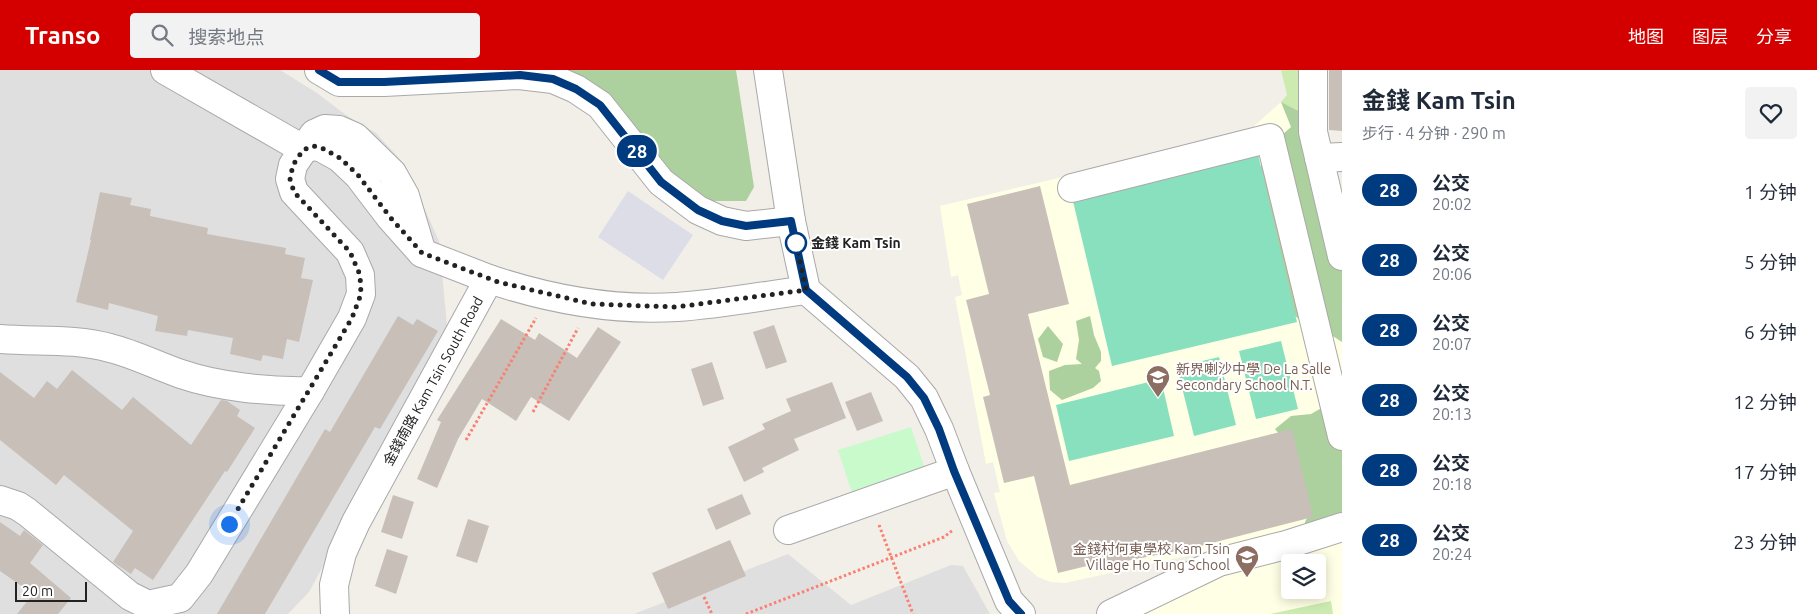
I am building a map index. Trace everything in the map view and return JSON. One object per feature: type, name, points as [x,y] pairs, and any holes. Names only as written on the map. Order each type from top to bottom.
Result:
[{"type":"street","points":[[165,70],[303,150]]},
{"type":"street","points":[[319,70],[339,82],[384,82],[520,75],[553,79],[576,89],[600,105],[661,182],[698,210],[722,221],[746,226],[791,221]]},
{"type":"street","points":[[768,70],[791,221],[806,290],[907,377],[924,398],[939,429],[954,471],[1009,601],[1021,614]]},
{"type":"street","points":[[1313,70],[1313,132],[1330,157],[1342,256]]},
{"type":"street","points":[[1072,188],[1270,138],[1342,436]]},
{"type":"street","points":[[0,500],[23,509],[130,596],[148,605],[180,598],[199,574],[310,391],[352,318],[361,294],[360,275],[350,252],[294,192],[290,179],[293,165],[303,150],[314,146],[322,148],[340,158],[358,175],[390,217],[422,253],[489,279],[592,304],[636,306],[676,307],[806,290]]},
{"type":"street","name":"金錢南路 Kam Tsin South Road","points":[[338,612],[334,585],[342,553],[356,522],[489,279]]},
{"type":"street","points":[[0,339],[30,342],[82,342],[111,348],[183,375],[213,382],[292,391],[310,391]]},
{"type":"street","points":[[788,530],[954,471]]},
{"type":"street","points":[[1111,614],[1219,562],[1286,545],[1342,526]]},
{"type":"path","points":[[466,440],[540,311]]},
{"type":"path","points":[[533,412],[579,327]]},
{"type":"path","points":[[869,501],[913,614]]},
{"type":"path","points":[[746,614],[944,537],[973,515]]},
{"type":"path","points":[[704,597],[712,614]]},
{"type":"shaded area","points":[[0,70],[280,70],[376,133],[405,165],[439,241],[448,336],[309,592],[288,614],[0,614]]},
{"type":"shaded area","name":"新界喇沙中學 De La Salle Secondary School N.T.","points":[[1281,102],[1297,138],[1342,333],[1342,513],[1318,527],[1065,583],[1051,582],[1038,577],[1019,561],[1007,541],[994,493],[1000,492],[993,462],[986,464],[955,297],[962,295],[958,275],[951,277],[940,206],[1101,168],[1253,127]]},
{"type":"shaded area","points":[[628,191],[693,235],[663,280],[598,237]]},
{"type":"shaded area","name":"金錢村何東學校 Kam Tsin Village Ho Tung School","points":[[1342,539],[1342,614],[1125,614],[1186,585],[1281,557],[1281,599],[1326,599],[1326,554],[1291,554]]},
{"type":"shaded area","points":[[788,554],[851,605],[951,565],[963,566],[990,614],[634,614]]},
{"type":"green space","points":[[566,70],[736,70],[754,187],[746,201],[702,201]]},
{"type":"green space","points":[[1281,70],[1303,70],[1303,114],[1281,102],[1287,95]]},
{"type":"green space","points":[[1281,102],[1306,115],[1342,214],[1342,342],[1325,331],[1310,329],[1284,306],[1258,185],[1263,152],[1291,127]]},
{"type":"green space","points":[[1258,154],[1297,322],[1112,366],[1072,197]]},
{"type":"green space","points":[[1090,316],[1094,335],[1101,352],[1101,361],[1095,368],[1099,371],[1101,381],[1093,388],[1062,400],[1050,390],[1049,371],[1065,365],[1082,364],[1076,359],[1079,340],[1076,321]]},
{"type":"green space","points":[[1048,326],[1063,344],[1057,362],[1043,357],[1038,339]]},
{"type":"green space","points":[[1281,341],[1298,409],[1256,419],[1239,351]]},
{"type":"green space","points":[[1219,357],[1236,425],[1194,436],[1177,367]]},
{"type":"green space","points":[[1161,379],[1174,436],[1069,461],[1056,405]]},
{"type":"green space","points":[[1342,401],[1342,513],[1318,527],[1305,529],[1305,522],[1309,514],[1288,445],[1275,429],[1291,416],[1311,414],[1330,403]]},
{"type":"green space","points":[[911,427],[926,472],[853,496],[838,450]]},
{"type":"green space","points":[[1331,601],[1333,614],[1270,614]]},
{"type":"building","points":[[1329,70],[1342,70],[1342,131],[1329,130]]},
{"type":"building","points":[[1040,186],[1069,304],[1028,314],[1070,485],[1292,429],[1313,517],[1177,552],[1096,567],[1095,564],[1058,573],[1034,476],[1004,483],[983,397],[990,395],[966,300],[989,294],[967,204]]},
{"type":"building","points":[[100,192],[132,198],[130,205],[151,209],[150,216],[208,228],[207,234],[286,248],[285,254],[305,258],[301,278],[313,280],[299,342],[287,339],[283,359],[263,355],[261,361],[230,354],[233,338],[188,330],[187,336],[155,331],[158,316],[109,303],[108,310],[76,302]]},
{"type":"building","points":[[398,316],[413,325],[417,319],[438,331],[380,429],[375,427],[265,614],[217,614],[325,429],[330,432]]},
{"type":"building","points":[[501,319],[535,340],[539,333],[577,358],[598,327],[621,342],[569,421],[531,397],[516,421],[482,399],[458,439],[437,488],[417,479],[441,422],[437,420]]},
{"type":"building","points":[[774,325],[787,362],[766,369],[753,332]]},
{"type":"building","points":[[712,362],[724,399],[703,406],[691,369]]},
{"type":"building","points":[[72,370],[122,410],[133,397],[191,445],[221,400],[227,401],[240,410],[237,416],[255,428],[153,580],[135,568],[131,574],[113,562],[133,531],[64,475],[56,485],[0,440],[0,372],[34,398],[47,381],[57,389]]},
{"type":"building","points":[[832,382],[846,418],[794,439],[799,450],[762,468],[764,472],[744,482],[728,447],[765,429],[762,424],[791,411],[786,399]]},
{"type":"building","points":[[871,392],[883,421],[857,431],[845,402]]},
{"type":"building","points":[[742,494],[751,514],[716,530],[707,509]]},
{"type":"building","points":[[393,495],[414,502],[402,539],[381,532]]},
{"type":"building","points":[[468,519],[489,526],[477,563],[456,556]]},
{"type":"building","points":[[0,522],[20,536],[24,530],[43,545],[30,563],[71,598],[58,614],[17,614],[33,594],[0,571]]},
{"type":"building","points":[[730,540],[746,576],[668,609],[652,573]]},
{"type":"building","points":[[387,549],[408,556],[396,594],[375,586]]},
{"type":"bus line","name":"28","points":[[319,70],[339,82],[384,82],[520,75],[553,79],[576,89],[600,105],[661,182],[698,210],[722,221],[746,226],[791,221],[806,290],[907,377],[924,398],[939,429],[954,471],[1009,601],[1021,614]]},
{"type":"place","name":"金錢 Kam Tsin","points":[[796,243]]},
{"type":"place","name":"新界喇沙中學 De La Salle Secondary School N.T.","points":[[1158,398]]},
{"type":"place","name":"金錢村何東學校 Kam Tsin Village Ho Tung School","points":[[1247,578]]},
{"type":"route","points":[[229,524],[352,318],[361,294],[360,275],[350,252],[294,192],[290,179],[293,165],[303,150],[314,146],[322,148],[340,158],[358,175],[390,217],[422,253],[498,282],[592,304],[676,307],[806,290],[795,238],[796,243]]}]
